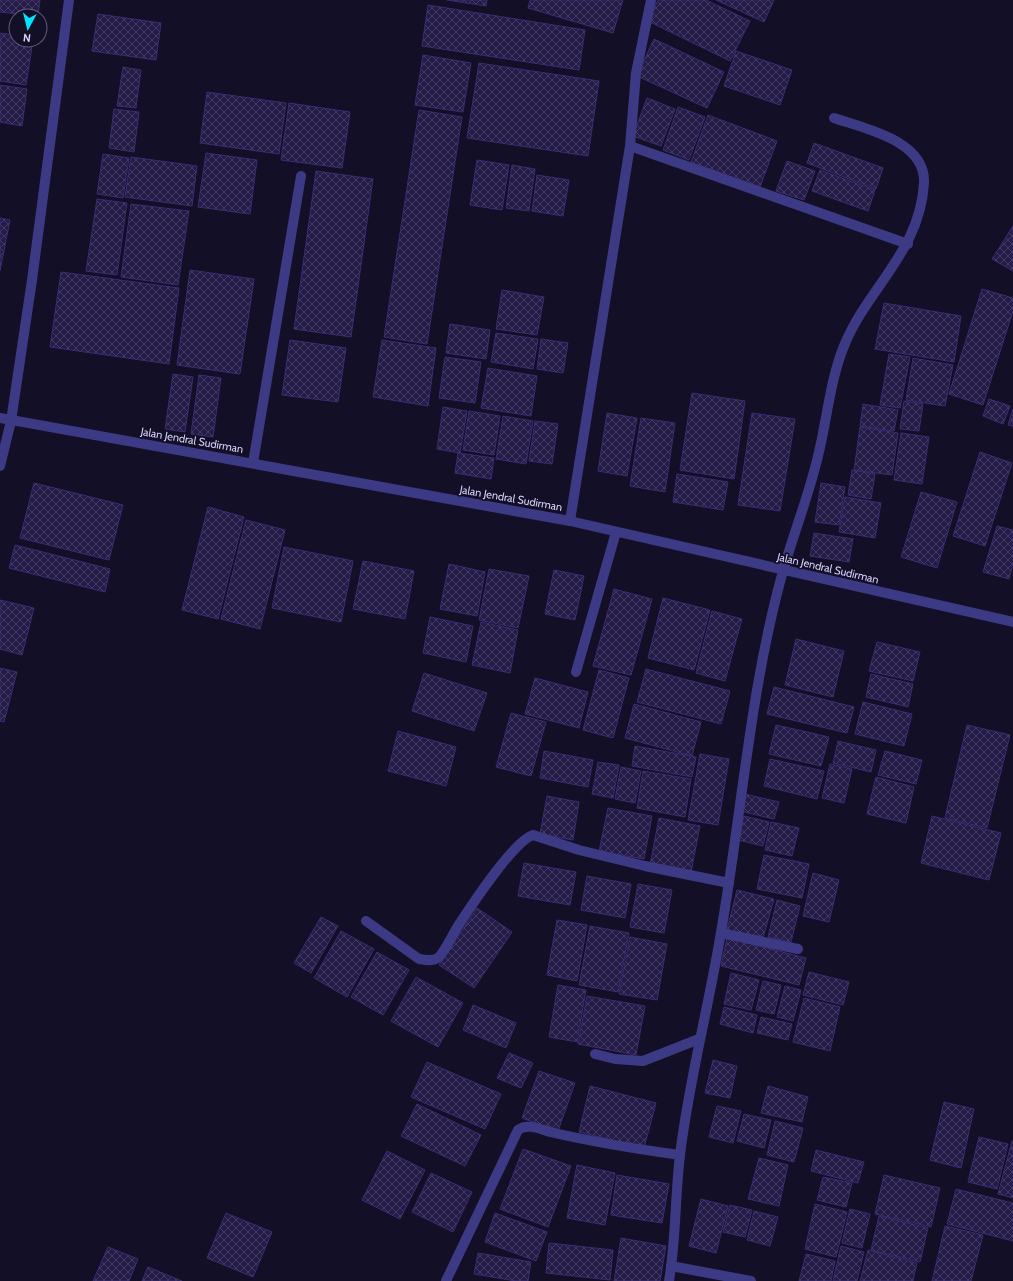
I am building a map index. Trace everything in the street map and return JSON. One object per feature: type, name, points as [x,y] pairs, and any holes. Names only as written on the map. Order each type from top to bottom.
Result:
[{"type":"street","points":[[0,466],[11,421],[36,250],[69,0]]},
{"type":"street","points":[[570,521],[630,146],[636,73],[650,0]]},
{"type":"street","points":[[669,1281],[680,1155],[699,1039],[721,932],[760,671],[783,570],[818,458],[843,348],[855,321],[892,270],[908,244],[920,211],[924,181],[922,170],[917,158],[898,142],[878,133],[834,118]]},
{"type":"street","points":[[630,146],[908,244]]},
{"type":"street","points":[[253,463],[301,176]]},
{"type":"street","name":"Jalan Jendral Sudirman","points":[[0,418],[570,521],[1013,622]]},
{"type":"street","points":[[576,672],[616,532]]},
{"type":"street","points":[[366,921],[419,958],[429,961],[439,957],[461,921],[497,871],[521,842],[533,835],[579,850],[645,866],[729,882]]},
{"type":"street","points":[[721,932],[798,949]]},
{"type":"street","points":[[595,1054],[615,1059],[643,1061],[699,1039]]},
{"type":"street","points":[[446,1281],[518,1130],[522,1127],[532,1127],[582,1140],[680,1155]]},
{"type":"street","points":[[671,1266],[751,1281]]},
{"type":"building","points":[[0,0],[40,0],[39,8],[8,8],[8,13],[0,12]]},
{"type":"building","points":[[447,0],[487,0],[486,6]]},
{"type":"building","points":[[530,0],[623,0],[613,33],[528,8]]},
{"type":"building","points":[[658,0],[706,0],[750,21],[730,61],[648,21]]},
{"type":"building","points":[[716,0],[774,0],[764,22]]},
{"type":"building","points":[[428,5],[585,30],[579,70],[422,46]]},
{"type":"building","points":[[98,14],[161,23],[156,60],[92,51]]},
{"type":"building","points":[[0,33],[8,34],[8,48],[32,48],[26,85],[0,81]]},
{"type":"building","points":[[654,39],[724,72],[707,108],[637,76]]},
{"type":"building","points":[[736,51],[792,70],[780,105],[724,86]]},
{"type":"building","points":[[423,55],[471,63],[463,112],[415,105]]},
{"type":"building","points":[[479,63],[599,81],[588,156],[467,138]]},
{"type":"building","points":[[123,67],[141,70],[136,108],[117,106]]},
{"type":"building","points":[[0,85],[27,89],[22,126],[0,122]]},
{"type":"building","points":[[207,92],[286,103],[279,154],[200,143]]},
{"type":"building","points":[[647,98],[675,109],[661,146],[633,136]]},
{"type":"building","points":[[289,103],[350,112],[342,168],[281,160]]},
{"type":"building","points":[[678,107],[705,117],[689,160],[663,150]]},
{"type":"building","points":[[114,109],[139,112],[134,152],[109,148]]},
{"type":"building","points":[[419,110],[462,117],[427,344],[384,337]]},
{"type":"building","points":[[708,115],[777,141],[760,187],[691,162]]},
{"type":"building","points":[[814,143],[883,168],[876,189],[807,163]]},
{"type":"building","points":[[206,153],[257,160],[250,214],[198,207]]},
{"type":"building","points":[[103,154],[129,158],[123,198],[97,194]]},
{"type":"building","points":[[131,157],[197,166],[192,206],[125,197]]},
{"type":"building","points":[[477,160],[509,165],[502,210],[470,205]]},
{"type":"building","points":[[787,161],[815,171],[804,200],[776,191]]},
{"type":"building","points":[[512,165],[535,169],[529,211],[506,208]]},
{"type":"building","points":[[820,170],[875,190],[868,211],[812,191]]},
{"type":"building","points":[[316,171],[373,179],[351,337],[294,329]]},
{"type":"building","points":[[537,175],[569,180],[563,216],[532,211]]},
{"type":"building","points":[[97,199],[127,203],[117,275],[86,271]]},
{"type":"building","points":[[131,204],[189,211],[178,285],[121,277]]},
{"type":"building","points":[[0,218],[10,220],[0,271]]},
{"type":"building","points":[[1013,226],[1013,271],[992,259]]},
{"type":"building","points":[[190,270],[254,279],[240,374],[177,365]]},
{"type":"building","points":[[61,272],[179,288],[169,364],[50,347]]},
{"type":"building","points":[[982,289],[1013,298],[1013,311],[983,405],[949,394]]},
{"type":"building","points":[[502,290],[544,297],[537,335],[496,329]]},
{"type":"building","points":[[884,303],[961,316],[954,362],[875,349]]},
{"type":"building","points":[[450,324],[490,330],[486,359],[446,353]]},
{"type":"building","points":[[496,333],[538,339],[533,369],[491,362]]},
{"type":"building","points":[[541,339],[568,343],[563,373],[537,369]]},
{"type":"building","points":[[290,340],[346,348],[338,402],[282,395]]},
{"type":"building","points":[[382,340],[436,348],[428,406],[373,397]]},
{"type":"building","points":[[889,354],[910,357],[900,408],[880,405]]},
{"type":"building","points":[[445,357],[481,362],[475,403],[439,398]]},
{"type":"building","points":[[913,358],[953,365],[945,406],[906,400]]},
{"type":"building","points":[[488,368],[537,376],[531,416],[481,408]]},
{"type":"building","points":[[173,374],[193,377],[185,432],[165,429]]},
{"type":"building","points":[[199,375],[221,378],[213,437],[191,434]]},
{"type":"building","points":[[692,393],[745,401],[734,479],[680,470]]},
{"type":"building","points":[[989,399],[1010,406],[1003,424],[983,416]]},
{"type":"building","points":[[904,401],[923,404],[919,431],[900,429]]},
{"type":"building","points":[[863,404],[898,410],[894,431],[860,426]]},
{"type":"building","points":[[443,407],[467,411],[460,453],[437,449]]},
{"type":"building","points":[[1013,409],[1013,426],[1008,425]]},
{"type":"building","points":[[469,411],[500,416],[494,455],[463,450]]},
{"type":"building","points":[[607,413],[637,418],[627,476],[598,471]]},
{"type":"building","points":[[752,413],[795,419],[780,511],[738,505]]},
{"type":"building","points":[[503,416],[533,421],[526,464],[496,459]]},
{"type":"building","points":[[641,418],[675,423],[665,492],[630,486]]},
{"type":"building","points":[[535,421],[558,424],[552,464],[529,461]]},
{"type":"building","points":[[860,427],[898,433],[892,475],[854,470]]},
{"type":"building","points":[[901,433],[929,437],[922,484],[894,480]]},
{"type":"building","points":[[980,452],[1012,463],[985,546],[953,536]]},
{"type":"building","points":[[458,453],[494,458],[491,479],[455,473]]},
{"type":"building","points":[[852,470],[875,474],[871,499],[848,495]]},
{"type":"building","points":[[677,474],[728,482],[723,510],[673,502]]},
{"type":"building","points":[[34,483],[123,505],[109,560],[20,538]]},
{"type":"building","points":[[821,483],[845,487],[839,525],[815,522]]},
{"type":"building","points":[[921,492],[957,502],[937,568],[901,557]]},
{"type":"building","points":[[845,497],[881,503],[875,538],[839,532]]},
{"type":"building","points":[[208,507],[244,517],[218,619],[182,610]]},
{"type":"building","points":[[246,520],[285,530],[260,629],[221,619]]},
{"type":"building","points":[[997,526],[1013,530],[1013,564],[1009,579],[983,572]]},
{"type":"building","points":[[814,533],[853,539],[849,562],[810,556]]},
{"type":"building","points":[[15,545],[110,569],[105,592],[9,568]]},
{"type":"building","points":[[284,547],[353,561],[341,622],[272,608]]},
{"type":"building","points":[[363,561],[414,571],[405,619],[353,609]]},
{"type":"building","points":[[449,564],[485,572],[477,616],[440,609]]},
{"type":"building","points":[[489,569],[529,576],[518,628],[479,620]]},
{"type":"building","points":[[554,570],[584,576],[575,620],[545,614]]},
{"type":"building","points":[[614,589],[652,599],[631,675],[593,666]]},
{"type":"building","points":[[663,598],[710,610],[694,670],[648,658]]},
{"type":"building","points":[[0,600],[34,608],[22,655],[0,649]]},
{"type":"building","points":[[712,611],[742,619],[725,681],[696,673]]},
{"type":"building","points":[[430,617],[473,626],[466,662],[423,653]]},
{"type":"building","points":[[481,622],[518,630],[510,673],[472,665]]},
{"type":"building","points":[[796,639],[844,651],[833,697],[785,685]]},
{"type":"building","points":[[877,642],[920,652],[913,681],[869,671]]},
{"type":"building","points":[[0,668],[17,672],[4,722],[0,721]]},
{"type":"building","points":[[646,669],[730,691],[721,724],[637,702]]},
{"type":"building","points":[[599,670],[629,678],[613,738],[583,730]]},
{"type":"building","points":[[424,673],[487,693],[474,731],[412,711]]},
{"type":"building","points":[[871,674],[913,684],[908,707],[866,697]]},
{"type":"building","points":[[535,678],[588,692],[579,728],[525,714]]},
{"type":"building","points":[[774,687],[854,707],[847,733],[767,714]]},
{"type":"building","points":[[863,702],[912,714],[904,746],[855,734]]},
{"type":"building","points":[[634,704],[701,722],[692,756],[625,738]]},
{"type":"building","points":[[511,713],[546,722],[531,776],[496,767]]},
{"type":"building","points":[[776,725],[829,737],[821,766],[769,754]]},
{"type":"building","points":[[967,725],[1010,735],[987,828],[945,818]]},
{"type":"building","points":[[398,731],[456,747],[446,786],[388,771]]},
{"type":"building","points":[[838,741],[876,750],[871,772],[833,763]]},
{"type":"building","points":[[635,746],[696,757],[692,777],[632,766]]},
{"type":"building","points":[[544,751],[593,760],[588,787],[540,778]]},
{"type":"building","points":[[885,751],[922,760],[916,784],[878,775]]},
{"type":"building","points":[[700,754],[729,759],[718,825],[688,820]]},
{"type":"building","points":[[770,759],[824,771],[817,799],[764,786]]},
{"type":"building","points":[[598,762],[619,765],[613,798],[592,794]]},
{"type":"building","points":[[830,764],[852,769],[844,803],[822,798]]},
{"type":"building","points":[[621,767],[641,771],[635,803],[615,799]]},
{"type":"building","points":[[643,771],[691,779],[685,817],[637,808]]},
{"type":"building","points":[[876,777],[914,787],[906,823],[867,814]]},
{"type":"building","points":[[745,794],[779,802],[774,819],[740,811]]},
{"type":"building","points":[[547,796],[579,802],[573,840],[540,834]]},
{"type":"building","points":[[608,808],[652,816],[644,859],[599,851]]},
{"type":"building","points":[[744,816],[769,822],[763,846],[738,840]]},
{"type":"building","points":[[932,816],[1001,833],[989,880],[921,863]]},
{"type":"building","points":[[659,818],[700,826],[691,872],[650,865]]},
{"type":"building","points":[[771,822],[799,828],[792,856],[765,850]]},
{"type":"building","points":[[764,855],[809,864],[802,898],[757,889]]},
{"type":"building","points":[[524,863],[576,872],[570,905],[518,896]]},
{"type":"building","points":[[813,873],[839,880],[829,922],[803,916]]},
{"type":"building","points":[[587,876],[631,884],[625,918],[581,910]]},
{"type":"building","points":[[638,884],[672,890],[664,933],[630,927]]},
{"type":"building","points":[[737,890],[774,899],[763,938],[727,930]]},
{"type":"building","points":[[777,900],[800,906],[791,942],[768,937]]},
{"type":"building","points":[[477,908],[512,932],[474,988],[439,965]]},
{"type":"building","points":[[321,917],[338,926],[311,973],[294,963]]},
{"type":"building","points":[[557,920],[587,925],[577,981],[547,975]]},
{"type":"building","points":[[590,926],[629,933],[618,992],[579,985]]},
{"type":"building","points":[[341,931],[374,949],[347,997],[314,978]]},
{"type":"building","points":[[630,937],[667,944],[657,1000],[619,994]]},
{"type":"building","points":[[727,938],[806,958],[799,985],[721,966]]},
{"type":"building","points":[[377,952],[409,970],[383,1015],[351,997]]},
{"type":"building","points":[[809,972],[849,982],[843,1005],[803,995]]},
{"type":"building","points":[[731,973],[759,980],[751,1010],[724,1004]]},
{"type":"building","points":[[416,977],[463,1003],[438,1047],[391,1021]]},
{"type":"building","points":[[763,981],[781,985],[774,1014],[756,1010]]},
{"type":"building","points":[[558,985],[586,990],[577,1042],[549,1037]]},
{"type":"building","points":[[785,986],[801,990],[793,1021],[777,1017]]},
{"type":"building","points":[[587,996],[645,1006],[636,1055],[578,1044]]},
{"type":"building","points":[[804,998],[840,1007],[830,1051],[793,1042]]},
{"type":"building","points":[[473,1005],[516,1023],[506,1048],[463,1030]]},
{"type":"building","points":[[724,1007],[757,1015],[753,1033],[720,1024]]},
{"type":"building","points":[[761,1017],[792,1024],[788,1040],[757,1033]]},
{"type":"building","points":[[509,1053],[533,1063],[521,1088],[497,1078]]},
{"type":"building","points":[[713,1060],[737,1066],[730,1098],[705,1093]]},
{"type":"building","points":[[427,1062],[501,1094],[485,1129],[411,1097]]},
{"type":"building","points":[[539,1071],[575,1083],[558,1131],[522,1118]]},
{"type":"building","points":[[590,1086],[656,1103],[644,1148],[579,1132]]},
{"type":"building","points":[[768,1086],[808,1097],[802,1122],[761,1113]]},
{"type":"building","points":[[944,1102],[974,1109],[961,1168],[930,1160]]},
{"type":"building","points":[[417,1104],[481,1135],[465,1166],[401,1136]]},
{"type":"building","points":[[717,1106],[741,1111],[733,1143],[709,1137]]},
{"type":"building","points":[[744,1114],[771,1120],[764,1148],[737,1141]]},
{"type":"building","points":[[775,1121],[803,1128],[794,1162],[767,1155]]},
{"type":"building","points":[[979,1137],[1008,1144],[997,1189],[968,1182]]},
{"type":"building","points":[[1013,1141],[1013,1198],[998,1194]]},
{"type":"building","points":[[523,1149],[571,1166],[548,1227],[500,1209]]},
{"type":"building","points":[[816,1150],[864,1162],[858,1183],[811,1171]]},
{"type":"building","points":[[387,1151],[425,1170],[400,1219],[362,1200]]},
{"type":"building","points":[[759,1158],[788,1165],[779,1206],[748,1199]]},
{"type":"building","points":[[577,1165],[615,1173],[605,1225],[567,1218]]},
{"type":"building","points":[[431,1173],[472,1192],[453,1232],[412,1212]]},
{"type":"building","points":[[617,1175],[669,1184],[662,1223],[611,1215]]},
{"type":"building","points":[[884,1175],[940,1188],[931,1227],[875,1214]]},
{"type":"building","points":[[823,1177],[852,1183],[846,1207],[817,1200]]},
{"type":"building","points":[[956,1189],[1013,1203],[1013,1241],[947,1224]]},
{"type":"building","points":[[701,1199],[728,1206],[716,1253],[689,1246]]},
{"type":"building","points":[[815,1204],[847,1212],[836,1257],[805,1249]]},
{"type":"building","points":[[730,1205],[752,1210],[745,1237],[723,1232]]},
{"type":"building","points":[[850,1209],[870,1214],[862,1248],[842,1243]]},
{"type":"building","points":[[754,1211],[778,1217],[770,1246],[747,1240]]},
{"type":"building","points":[[226,1213],[272,1232],[253,1277],[207,1258]]},
{"type":"building","points":[[495,1213],[547,1232],[536,1261],[485,1242]]},
{"type":"building","points":[[879,1216],[928,1228],[920,1262],[871,1250]]},
{"type":"building","points":[[945,1226],[983,1235],[971,1281],[932,1281]]},
{"type":"building","points":[[621,1238],[666,1246],[660,1281],[614,1281]]},
{"type":"building","points":[[549,1243],[613,1250],[610,1280],[546,1273]]},
{"type":"building","points":[[841,1246],[864,1252],[857,1281],[833,1281]]},
{"type":"building","points":[[108,1247],[138,1259],[129,1281],[93,1281]]},
{"type":"building","points":[[868,1250],[917,1263],[913,1281],[860,1281]]},
{"type":"building","points":[[478,1253],[531,1262],[528,1281],[516,1281],[474,1274]]},
{"type":"building","points":[[806,1254],[835,1261],[831,1281],[799,1281]]},
{"type":"building","points":[[148,1267],[182,1281],[142,1281]]}]
